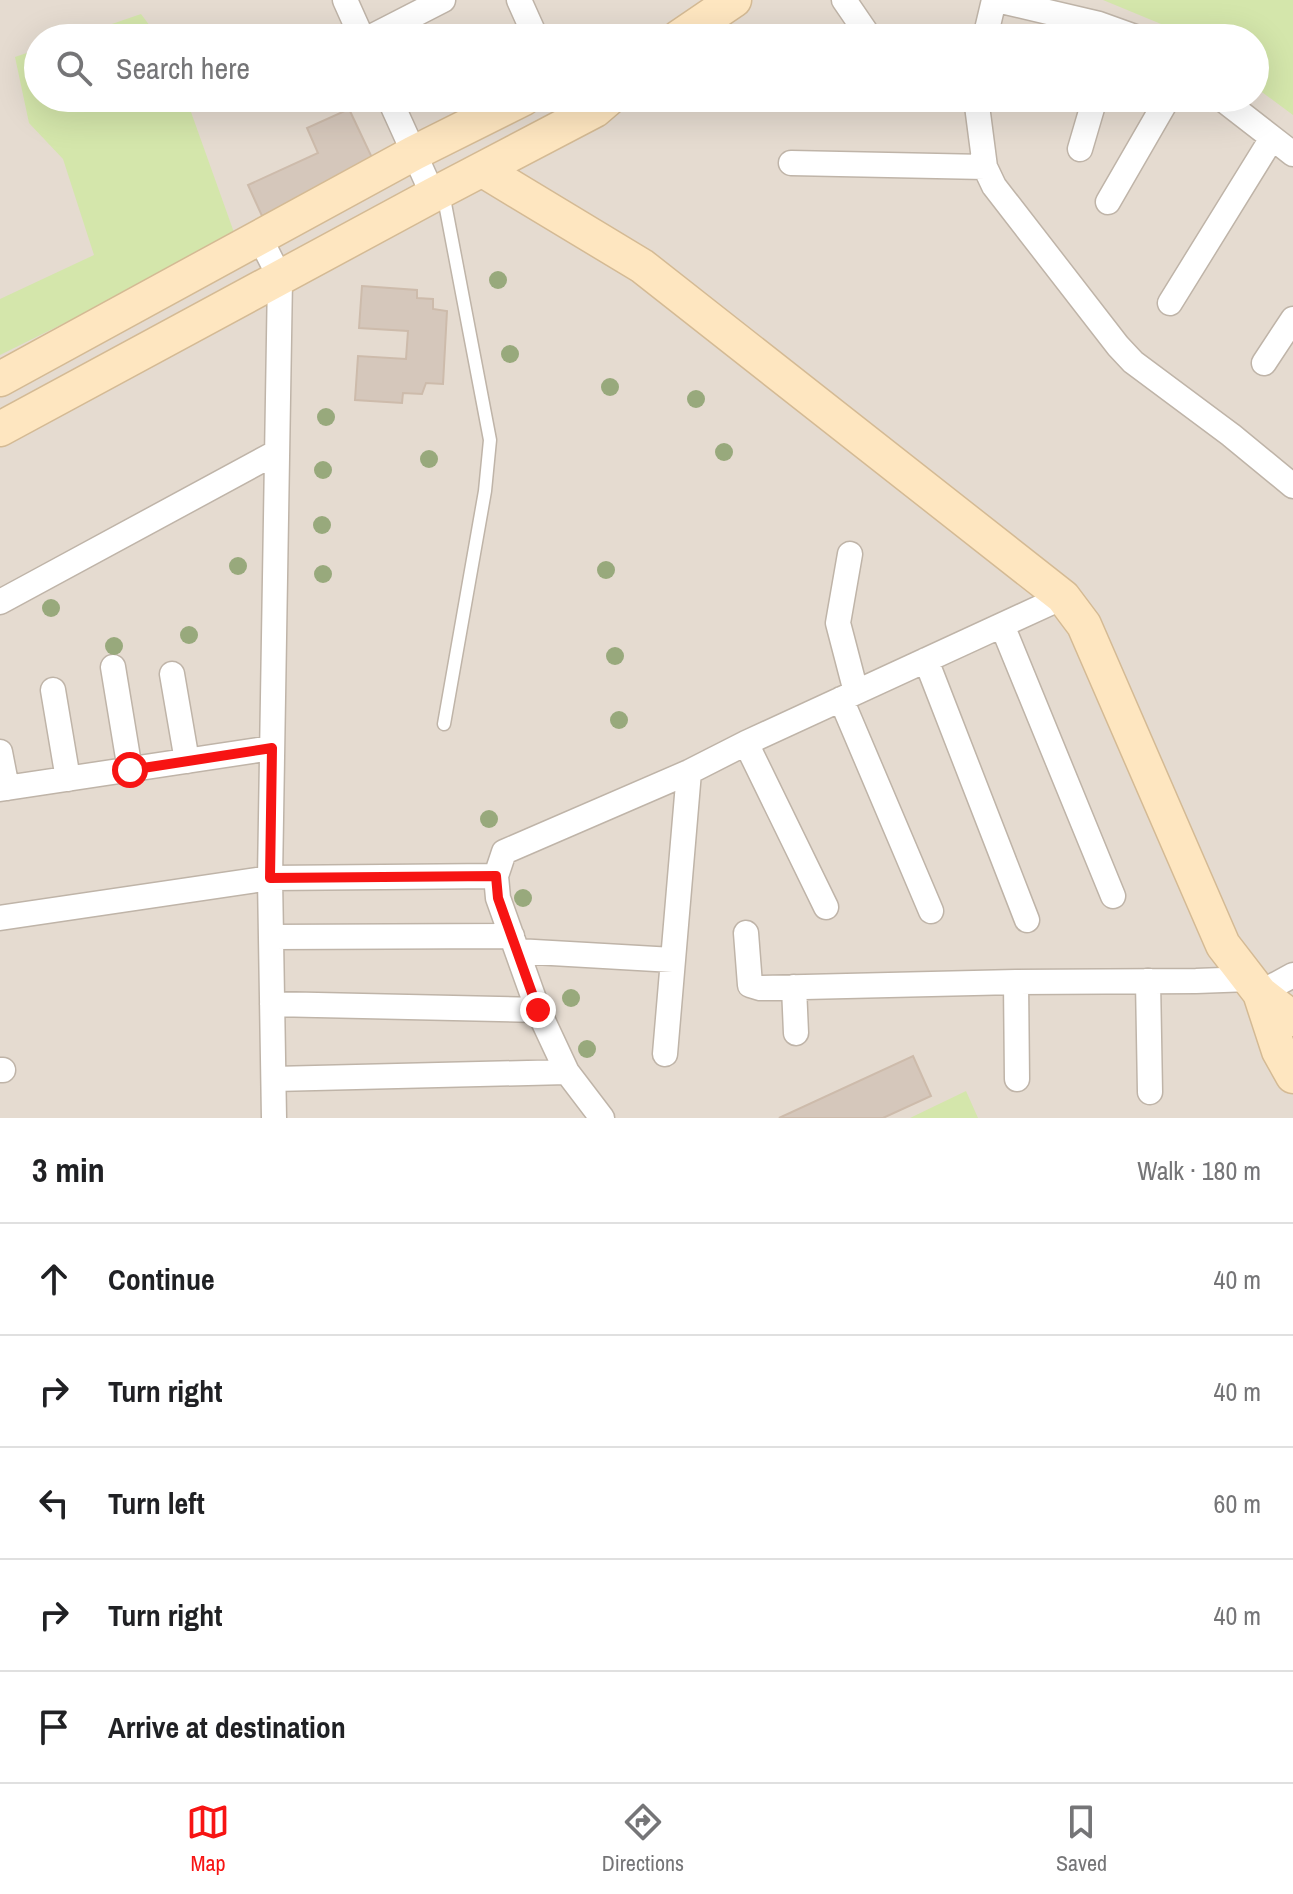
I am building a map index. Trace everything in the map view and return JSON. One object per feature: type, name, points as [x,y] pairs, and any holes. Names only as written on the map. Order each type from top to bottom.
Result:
[{"type":"street","points":[[345,0],[356,24]]},
{"type":"street","points":[[396,24],[443,0]]},
{"type":"street","points":[[519,0],[530,24]]},
{"type":"street","points":[[699,24],[734,0]]},
{"type":"street","points":[[844,0],[860,24]]},
{"type":"street","points":[[989,24],[996,0],[1079,24]]},
{"type":"street","points":[[395,112],[414,153],[438,192]]},
{"type":"street","points":[[0,379],[414,153],[496,112]]},
{"type":"street","points":[[0,429],[591,112]]},
{"type":"street","points":[[978,112],[985,167],[994,186],[1133,362],[1293,486]]},
{"type":"street","points":[[1080,149],[1091,112]]},
{"type":"street","points":[[1108,202],[1160,112]]},
{"type":"street","points":[[1239,112],[1293,154]]},
{"type":"street","points":[[1170,303],[1272,138]]},
{"type":"street","points":[[791,163],[985,167]]},
{"type":"street","points":[[483,170],[642,266],[1063,597],[1084,625],[1223,945],[1255,986],[1293,1019]]},
{"type":"street","points":[[260,238],[280,278],[270,878],[274,1118]]},
{"type":"street","points":[[1264,363],[1293,319]]},
{"type":"street","points":[[0,602],[277,452]]},
{"type":"street","points":[[850,554],[838,623],[849,696],[931,911]]},
{"type":"street","points":[[602,1118],[567,1072],[538,1010],[498,898],[496,876],[504,852],[689,772],[1063,597]]},
{"type":"street","points":[[1002,625],[1113,896]]},
{"type":"street","points":[[926,660],[1027,920]]},
{"type":"street","points":[[113,667],[130,770]]},
{"type":"street","points":[[172,674],[187,761]]},
{"type":"street","points":[[53,690],[68,779]]},
{"type":"street","points":[[746,743],[826,907]]},
{"type":"street","points":[[0,752],[3,788],[272,748]]},
{"type":"street","points":[[665,1054],[689,772]]},
{"type":"street","points":[[0,918],[270,878],[496,876]]},
{"type":"street","points":[[746,933],[750,985],[760,988],[1148,981],[1255,986],[1293,975]]},
{"type":"street","points":[[271,937],[514,943],[673,960]]},
{"type":"street","points":[[1148,981],[1150,1092]]},
{"type":"street","points":[[1016,982],[1017,1079]]},
{"type":"street","points":[[1255,986],[1279,1051],[1293,1076]]},
{"type":"street","points":[[794,987],[796,1033]]},
{"type":"street","points":[[272,1004],[538,1010]]},
{"type":"street","points":[[274,1079],[567,1072]]},
{"type":"lane","points":[[438,192],[490,440],[485,491],[444,724]]},
{"type":"shaded area","points":[[0,0],[1293,0],[1293,1118],[0,1118]]},
{"type":"green space","points":[[1103,0],[1293,0],[1293,115],[1269,97],[1269,24],[1161,24]]},
{"type":"green space","points":[[141,14],[148,24],[112,24]]},
{"type":"green space","points":[[24,54],[24,99],[15,57]]},
{"type":"green space","points":[[27,112],[191,112],[236,238],[0,355],[0,299],[94,255],[63,159],[29,123]]},
{"type":"green space","points":[[966,1091],[978,1118],[910,1118]]},
{"type":"building","points":[[342,112],[350,112],[375,164],[262,216],[248,185],[318,153],[307,128]]},
{"type":"building","points":[[362,286],[417,290],[417,298],[433,299],[433,309],[447,311],[443,384],[426,383],[422,394],[403,393],[402,403],[355,400],[358,356],[406,359],[408,331],[359,328]]},
{"type":"building","points":[[913,1056],[931,1096],[883,1118],[779,1118]]},
{"type":"route","points":[[130,770],[272,748],[270,878],[496,876],[498,898],[538,1010]]}]
